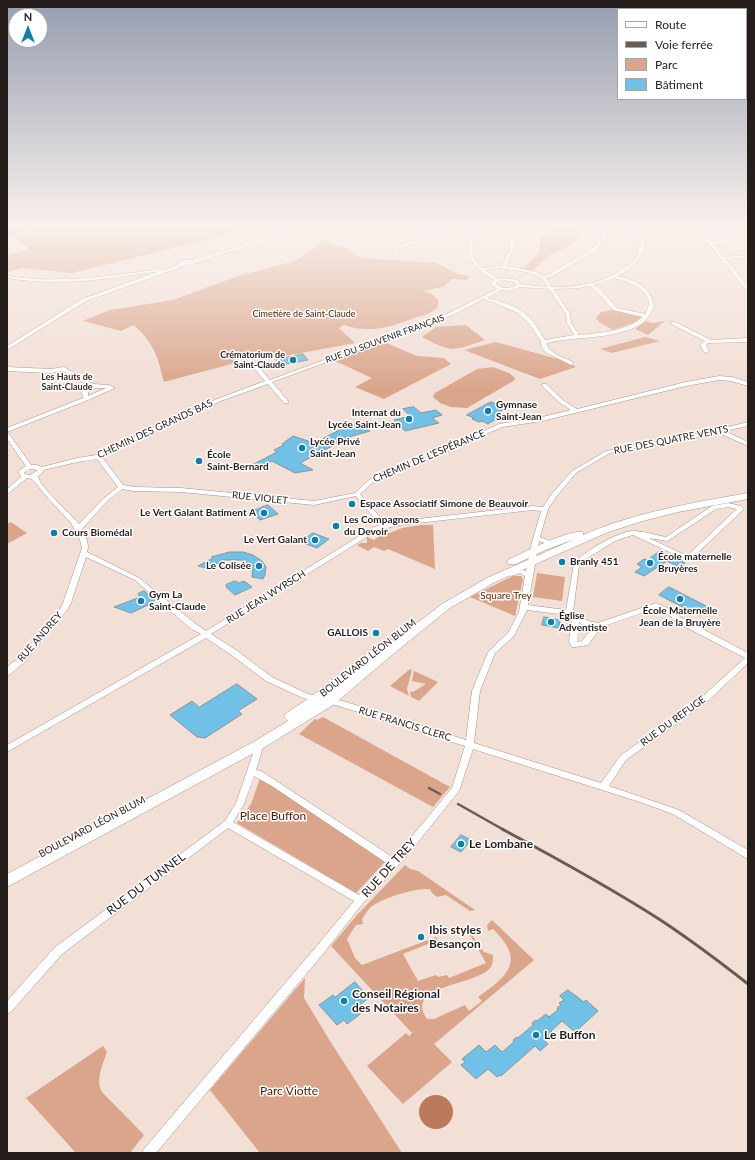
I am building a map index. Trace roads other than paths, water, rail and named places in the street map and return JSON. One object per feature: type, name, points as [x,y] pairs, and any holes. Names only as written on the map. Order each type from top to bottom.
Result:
[{"type":"main road","name":"BOULEVARD LÉON BLUM","points":[[23,868],[260,744],[323,700],[446,606],[470,591],[533,557],[552,544],[638,514],[674,504],[748,491]]},
{"type":"main road","name":"BOULEVARD LÉON BLUM","points":[[23,868],[247,744],[323,700],[440,602],[471,583],[533,557],[635,520],[677,509],[748,496]]},
{"type":"main road","points":[[7,873],[23,868]]},
{"type":"main road","points":[[7,882],[23,868]]},
{"type":"street","points":[[37,280],[63,280]]},
{"type":"street","points":[[7,348],[84,300],[139,280]]},
{"type":"street","points":[[496,280],[492,284],[500,288],[512,289],[519,285],[552,288],[589,284],[601,280]]},
{"type":"street","points":[[513,280],[518,282],[519,285]]},
{"type":"street","points":[[546,280],[568,314],[569,323],[576,336]]},
{"type":"street","points":[[544,342],[576,336],[609,334],[638,323],[647,316],[652,304],[646,291],[638,284],[626,280]]},
{"type":"street","points":[[741,280],[748,289]]},
{"type":"street","points":[[589,284],[598,290],[615,309],[647,316]]},
{"type":"street","name":"RUE DU SOUVENIR FRANÇAIS","points":[[267,382],[426,324],[483,298],[500,288]]},
{"type":"street","points":[[483,298],[499,302],[520,312],[529,320],[544,342],[544,346],[547,351],[571,363]]},
{"type":"street","points":[[673,324],[709,341],[748,340]]},
{"type":"street","points":[[706,351],[703,345],[709,341]]},
{"type":"street","points":[[249,359],[267,382],[286,402]]},
{"type":"street","points":[[7,369],[64,369],[92,386],[112,388],[7,430]]},
{"type":"street","points":[[48,375],[56,370]]},
{"type":"street","name":"CHEMIN DE L'ESPÉRANCE","points":[[357,494],[371,481],[383,474],[429,458],[497,426],[542,419],[686,384],[719,378],[732,379],[748,384]]},
{"type":"street","name":"CHEMIN DES GRANDS BAS","points":[[41,470],[78,460],[98,457],[112,449],[219,400],[267,382]]},
{"type":"street","points":[[544,385],[562,402],[576,411]]},
{"type":"street","points":[[86,399],[85,392],[92,386]]},
{"type":"street","name":"RUE DES QUATRE VENTS","points":[[545,509],[553,496],[574,472],[608,452],[720,431],[748,424]]},
{"type":"street","points":[[720,431],[748,444]]},
{"type":"street","points":[[7,435],[29,467]]},
{"type":"street","points":[[78,529],[106,499],[121,487],[104,462],[98,457]]},
{"type":"street","points":[[7,492],[25,477],[35,476],[41,470],[37,467],[29,467],[21,473],[25,477]]},
{"type":"street","name":"RUE ANDREY","points":[[7,673],[14,665],[20,662],[63,610],[67,603],[83,553],[84,545],[78,529],[71,517],[53,500],[35,479],[35,476]]},
{"type":"street","name":"RUE VIOLET","points":[[121,487],[134,489],[181,490],[314,503],[357,494]]},
{"type":"street","points":[[357,494],[384,526]]},
{"type":"street","points":[[569,613],[576,565],[579,561],[627,534],[634,533],[667,539],[714,507],[734,505],[741,509],[690,557],[684,557],[634,533]]},
{"type":"street","name":"RUE JEAN WYRSCH","points":[[7,749],[205,634],[372,531],[384,526],[517,510],[545,509]]},
{"type":"street","name":"RUE DE TREY","points":[[148,1153],[306,967],[360,900],[394,863],[456,789],[470,744],[476,691],[487,661],[492,652],[511,634],[519,621],[524,607],[536,538],[545,509]]},
{"type":"street","points":[[536,538],[552,544]]},
{"type":"street","name":"RUE FRANCIS CLERC","points":[[83,553],[137,579],[205,634],[234,652],[269,679],[323,700],[470,744],[676,812],[748,855]]},
{"type":"street","name":"BOULEVARD LÉON BLUM","points":[[470,591],[517,572],[524,572],[530,576]]},
{"type":"street","points":[[524,607],[569,613],[591,625],[598,625],[656,605],[674,614],[677,619],[748,656]]},
{"type":"street","points":[[576,618],[573,641],[575,645],[585,643],[598,625]]},
{"type":"street","name":"RUE DU REFUGE","points":[[603,787],[623,758],[706,698],[748,659]]},
{"type":"street","name":"RUE DU TUNNEL","points":[[7,1009],[54,955],[118,904],[228,823],[240,804],[260,744]]},
{"type":"street","points":[[251,772],[258,773],[394,863]]},
{"type":"street","points":[[228,823],[360,900]]},
{"type":"railway","points":[[429,788],[440,794]]},
{"type":"railway","points":[[458,804],[504,830]]},
{"type":"railway","points":[[502,829],[643,909],[695,944],[748,984]]},
{"type":"place","name":"Crématorium de Saint-Claude","points":[[293,360]]},
{"type":"place","name":"Gymnase Saint-Jean","points":[[488,411]]},
{"type":"place","name":"Internat du Lycée Saint-Jean","points":[[409,419]]},
{"type":"place","name":"Lycée Privé Saint-Jean","points":[[302,448]]},
{"type":"place","name":"École Saint-Bernard","points":[[199,461]]},
{"type":"place","name":"Espace Associatif Simone de Beauvoir","points":[[352,504]]},
{"type":"place","name":"Le Vert Galant Batiment A","points":[[264,513]]},
{"type":"place","name":"Les Compagnons du Devoir","points":[[336,526]]},
{"type":"place","name":"Cours Biomédal","points":[[54,533]]},
{"type":"place","name":"Le Vert Galant","points":[[315,540]]},
{"type":"place","name":"Branly 451","points":[[562,562]]},
{"type":"place","name":"École maternelle Bruyères","points":[[650,563]]},
{"type":"place","name":"Le Colisée","points":[[259,566]]},
{"type":"place","name":"École Maternelle Jean de la Bruyère","points":[[680,599]]},
{"type":"place","name":"Gym La Saint-Claude","points":[[141,601]]},
{"type":"place","name":"Église Adventiste","points":[[551,622]]},
{"type":"place","name":"GALLOIS","points":[[376,633]]},
{"type":"place","name":"Le Lombane","points":[[461,844]]},
{"type":"place","name":"Ibis styles Besançon","points":[[421,937]]},
{"type":"place","name":"Conseil Régional des Notaires","points":[[344,1001]]},
{"type":"place","name":"Le Buffon","points":[[536,1035]]},
{"type":"district","name":"Les Hauts de Saint-Claude","points":[[67,382]]},
{"type":"park label","name":"Cimetière de Saint-Claude","points":[[304,314]]},
{"type":"park label","name":"Square Trey","points":[[506,596]]},
{"type":"park label","name":"Place Buffon","points":[[273,816]]},
{"type":"park label","name":"Parc Viotte","points":[[289,1091]]}]
